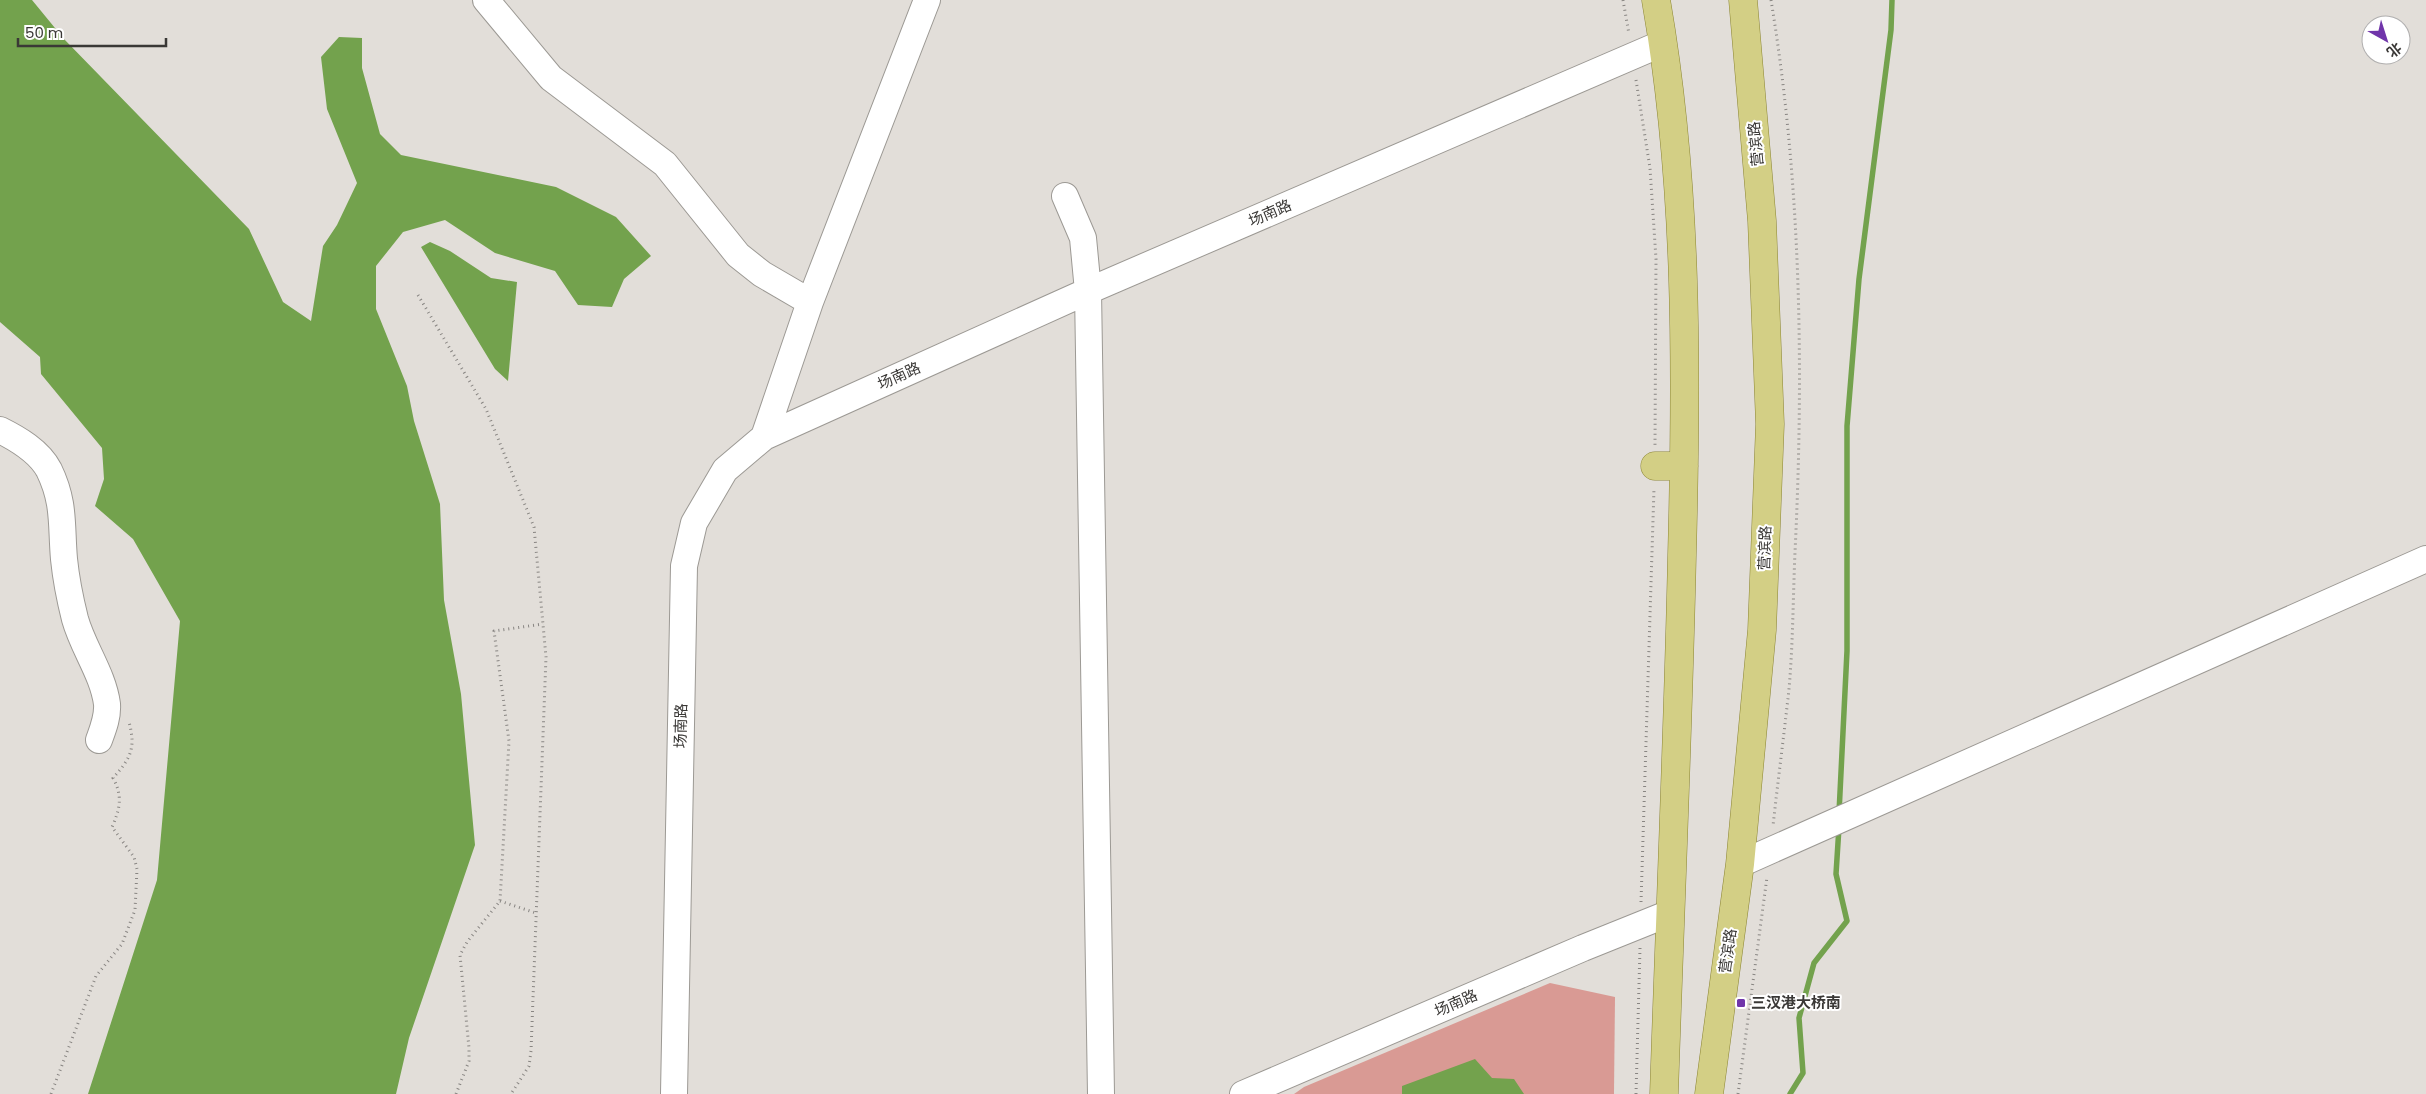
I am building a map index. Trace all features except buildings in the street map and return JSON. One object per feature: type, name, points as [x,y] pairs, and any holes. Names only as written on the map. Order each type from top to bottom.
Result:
[{"type":"main road","points":[[1656,0],[1674,124],[1681,213],[1685,306],[1684,466],[1664,1094]]},
{"type":"main road","name":"营滨路","points":[[1709,1094],[1740,864],[1762,630],[1770,424],[1762,221],[1743,0]]},
{"type":"main road","points":[[1655,466],[1684,466]]},
{"type":"street","points":[[486,0],[550,78],[665,164],[738,255],[762,274],[810,302]]},
{"type":"street","points":[[764,437],[810,302],[927,0]]},
{"type":"street","name":"场南路","points":[[674,1094],[684,566],[694,523],[725,470],[764,437],[1088,291],[1663,43]]},
{"type":"street","points":[[1065,196],[1083,238],[1088,291],[1101,1094]]},
{"type":"street","points":[[0,430],[32,450],[48,468],[56,488],[63,512],[64,559],[68,588],[76,621],[100,680],[107,705],[106,723],[98,740]]},
{"type":"street","points":[[1740,864],[1859,813],[2426,559]]},
{"type":"street","name":"场南路","points":[[1243,1094],[1670,913]]},
{"type":"path","points":[[1623,0],[1650,168],[1656,259],[1655,466],[1636,1094]]},
{"type":"path","points":[[418,295],[486,409],[532,517],[546,664],[530,1066],[510,1094]]},
{"type":"path","points":[[456,1094],[469,1061],[460,955],[466,942],[500,900],[509,741],[494,630],[543,624]]},
{"type":"path","points":[[51,1094],[96,976],[122,944],[135,910],[137,869],[134,857],[112,827],[121,805],[119,788],[114,778],[131,756],[133,738],[129,721]]},
{"type":"path","points":[[500,900],[536,913]]},
{"type":"shaded area","points":[[0,0],[32,0],[64,39],[249,229],[283,302],[311,321],[323,246],[337,225],[357,183],[327,109],[321,57],[339,37],[362,38],[362,68],[380,134],[401,155],[556,187],[616,217],[651,256],[624,279],[612,307],[578,305],[555,271],[495,253],[445,220],[403,232],[376,266],[376,309],[407,386],[414,421],[440,504],[444,600],[461,694],[475,845],[409,1038],[396,1094],[88,1094],[157,880],[180,621],[133,539],[95,506],[104,479],[102,448],[41,374],[40,357],[0,322]]},
{"type":"shaded area","points":[[430,242],[450,251],[491,278],[517,282],[508,381],[495,369],[421,247]]},
{"type":"shaded area","points":[[1550,983],[1615,997],[1614,1094],[1294,1094],[1304,1087]]},
{"type":"shaded area","points":[[1475,1059],[1492,1078],[1514,1079],[1524,1094],[1402,1094],[1402,1086]]},
{"type":"waterway","points":[[1839,813],[1847,651],[1847,426],[1859,279],[1891,30],[1892,0]]},
{"type":"waterway","points":[[1790,1094],[1803,1073],[1799,1018],[1814,963],[1847,921],[1836,874],[1839,827]]},
{"type":"place","name":"三汊港大桥南","points":[[1741,1003]]}]
